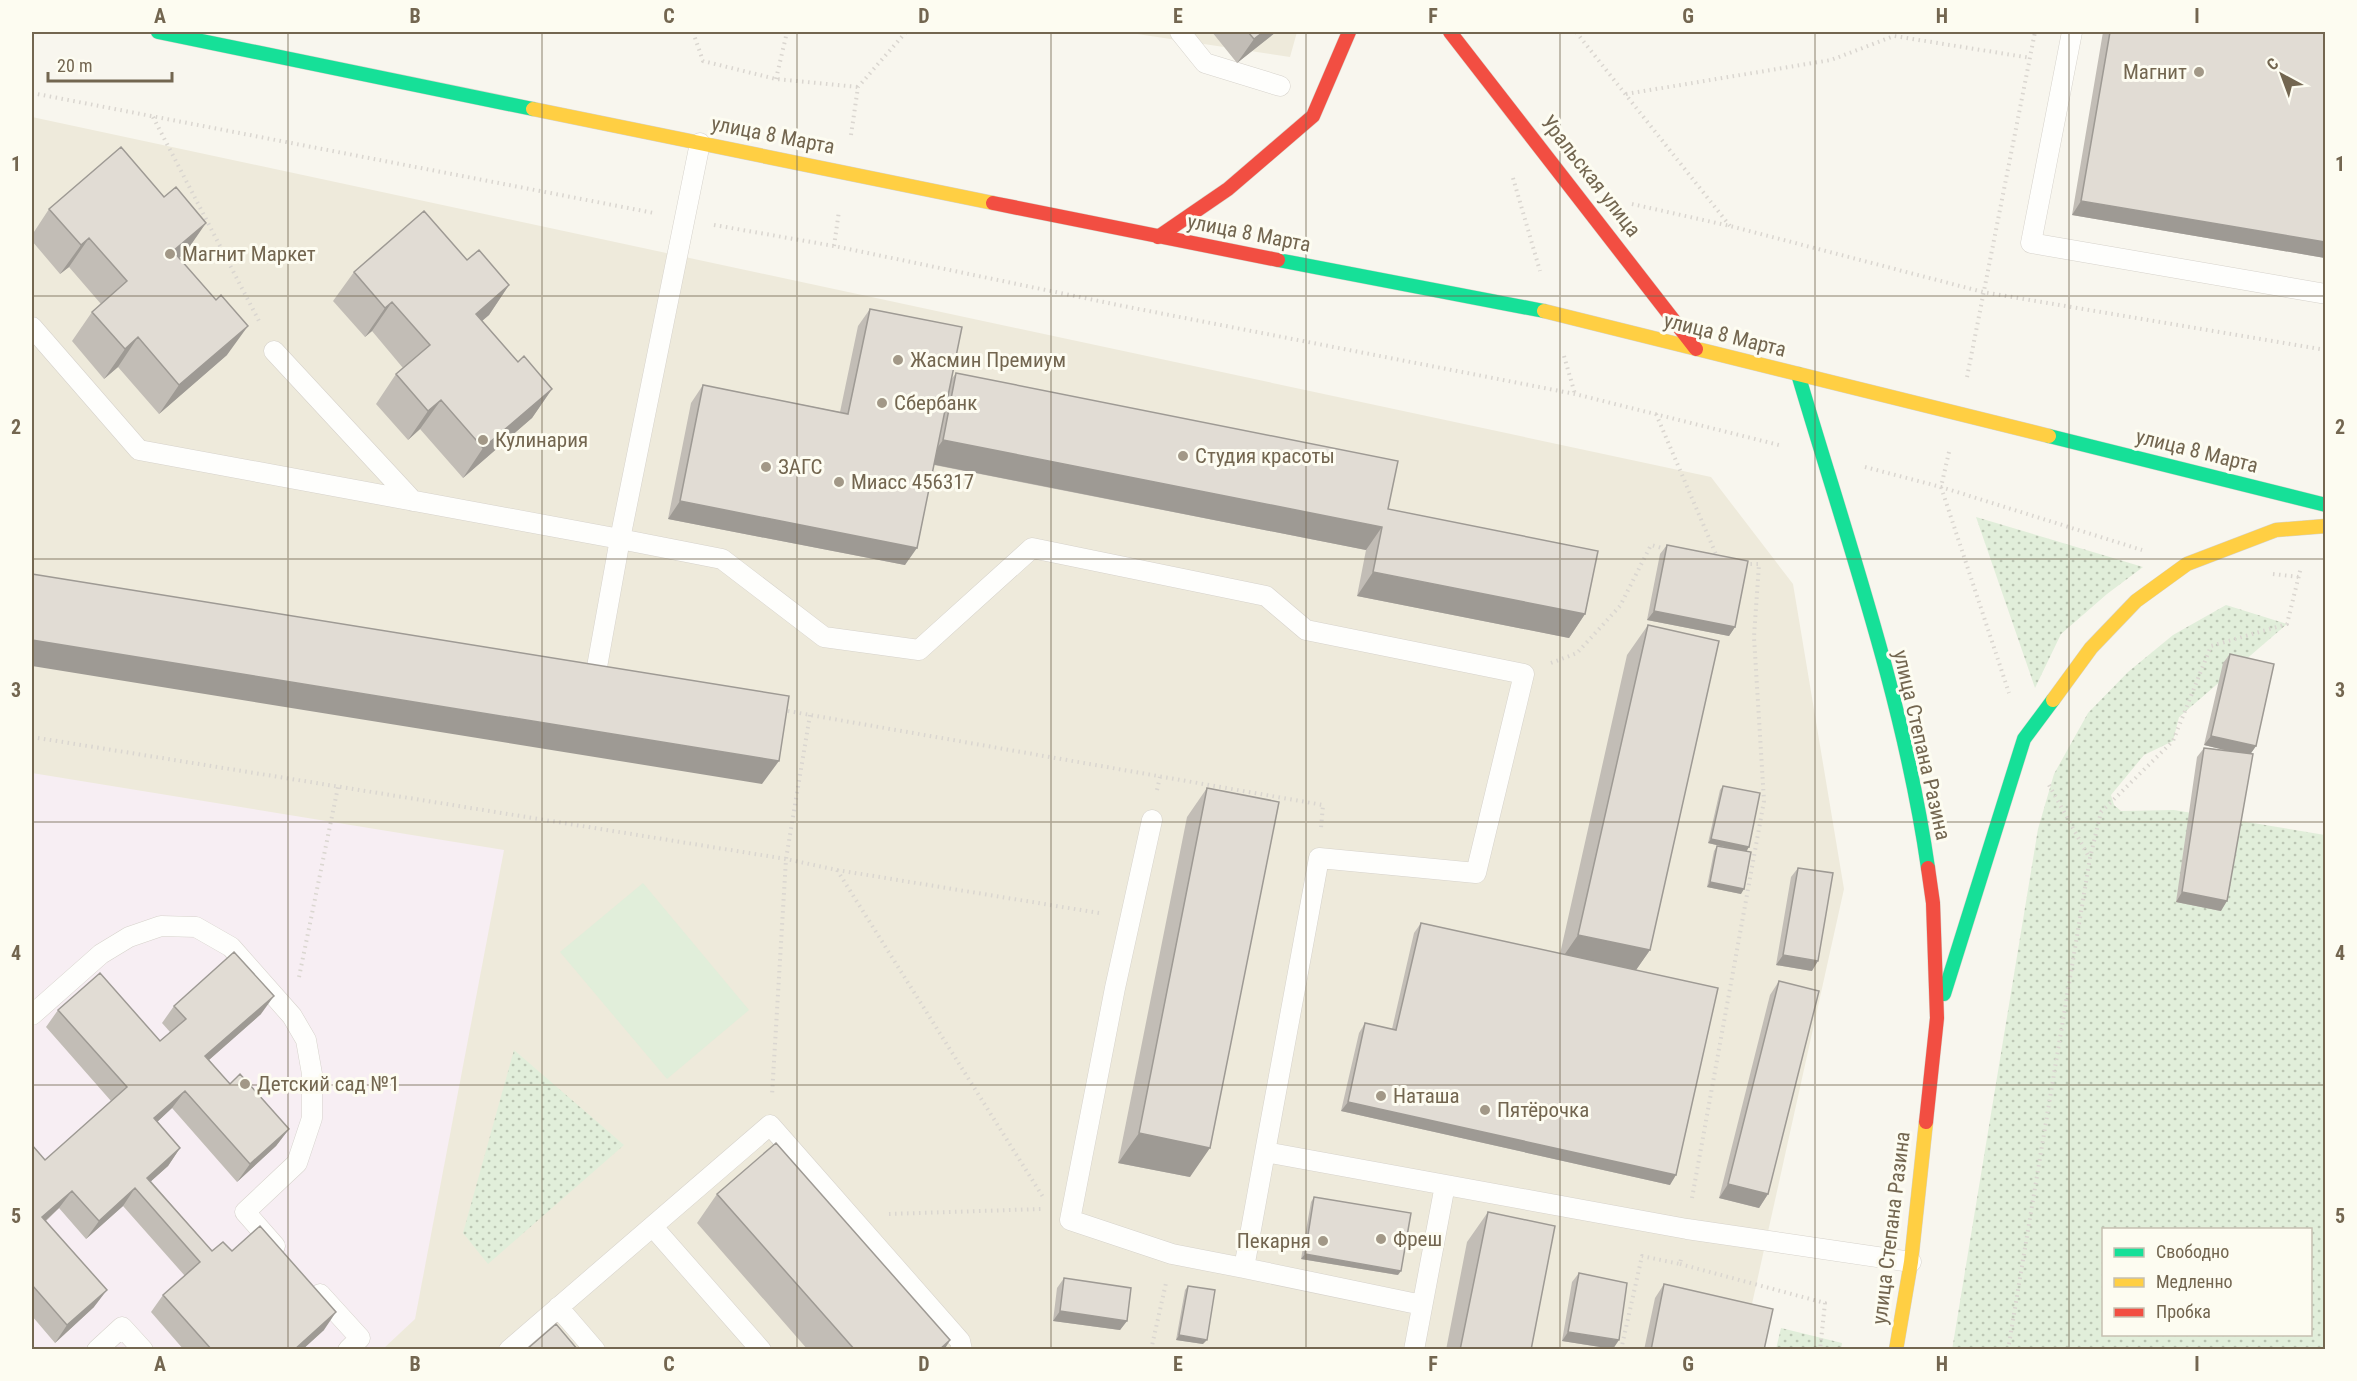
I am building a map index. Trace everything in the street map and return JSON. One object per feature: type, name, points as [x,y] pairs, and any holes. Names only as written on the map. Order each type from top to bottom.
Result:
[{"type":"main road","name":"улица 8 Марта","points":[[158,32],[1158,237],[1552,313],[1798,375],[1959,412],[2325,505]]},
{"type":"main road","points":[[1158,237],[1228,189],[1313,116],[1349,32]]},
{"type":"main road","name":"Уральская улица","points":[[1450,32],[1696,349]]},
{"type":"main road","name":"улица Степана Разина","points":[[1798,375],[1888,679],[1919,805],[1933,903],[1936,1018],[1911,1262],[1896,1350]]},
{"type":"main road","points":[[1936,1018],[2024,739],[2091,648],[2136,601],[2187,564],[2276,530],[2325,526]]},
{"type":"lane","points":[[1180,32],[1205,63],[1280,86]]},
{"type":"lane","points":[[2072,32],[2031,243],[2325,294]]},
{"type":"lane","points":[[560,671],[595,678],[620,539],[700,143]]},
{"type":"lane","points":[[32,327],[139,450],[722,559],[824,637],[918,650],[1032,548],[1266,596],[1306,630],[1524,674],[1476,873],[1319,858],[1244,1268]]},
{"type":"lane","points":[[274,351],[413,501]]},
{"type":"lane","points":[[1152,820],[1130,918],[1070,1220],[1172,1254],[1422,1305]]},
{"type":"lane","points":[[32,1015],[101,954],[129,937],[161,926],[196,927],[231,947],[292,1016],[306,1040],[310,1063],[312,1118],[297,1163],[245,1212],[291,1263]]},
{"type":"lane","points":[[509,1350],[770,1125],[960,1341],[962,1350]]},
{"type":"lane","points":[[1265,1152],[1687,1229],[1911,1262]]},
{"type":"lane","points":[[1414,1350],[1445,1185]]},
{"type":"lane","points":[[653,1227],[760,1350]]},
{"type":"lane","points":[[306,1280],[360,1338],[348,1350]]},
{"type":"lane","points":[[558,1307],[595,1350]]},
{"type":"lane","points":[[97,1350],[122,1327],[143,1350]]},
{"type":"path","points":[[693,32],[704,61],[776,79],[858,87],[906,32]]},
{"type":"path","points":[[776,79],[787,32]]},
{"type":"path","points":[[1576,32],[1730,226]]},
{"type":"path","points":[[2036,32],[1959,412],[1941,487],[2024,739],[2090,858]]},
{"type":"path","points":[[1626,94],[1831,60],[1894,36],[2031,58]]},
{"type":"path","points":[[32,93],[834,246],[1118,305],[1575,394],[1941,487],[2187,564]]},
{"type":"path","points":[[153,116],[274,351]]},
{"type":"path","points":[[1512,174],[1522,177]]},
{"type":"path","points":[[1626,203],[1730,226],[1983,292],[2325,350]]},
{"type":"path","points":[[1655,414],[1719,562],[1708,560]]},
{"type":"path","points":[[2008,1350],[2090,858],[2101,812],[2173,741],[2211,646],[2287,624],[2308,528]]},
{"type":"path","points":[[1524,674],[1577,653],[1620,606],[1651,545],[1674,551]]},
{"type":"path","points":[[1680,1264],[1764,801],[1754,637],[1759,564],[1739,563]]},
{"type":"path","points":[[2265,573],[2299,577]]},
{"type":"path","points":[[776,709],[1323,805],[1319,858]]},
{"type":"path","points":[[770,1125],[786,859],[810,715]]},
{"type":"path","points":[[32,737],[786,859],[837,870],[1130,918]]},
{"type":"path","points":[[292,1016],[338,787]]},
{"type":"path","points":[[837,870],[1051,1209],[1070,1220]]},
{"type":"path","points":[[851,1215],[1051,1209]]},
{"type":"path","points":[[1151,1350],[1172,1254]]},
{"type":"path","points":[[1621,1350],[1642,1256],[1825,1303],[1820,1350]]},
{"type":"shaded area","points":[[1124,32],[1297,32],[1290,57]]},
{"type":"shaded area","points":[[32,117],[1711,477],[1793,584],[1844,889],[1742,1349],[32,1350]]},
{"type":"shaded area","name":"Детский сад №1","points":[[32,773],[504,850],[415,1319],[383,1349],[32,1349]]},
{"type":"green space","points":[[1976,517],[2143,567],[2107,594],[2061,634],[2035,688]]},
{"type":"green space","points":[[2226,605],[2287,624],[2179,717],[2173,741],[2144,755],[2111,795],[2114,805],[2121,811],[2174,810],[2325,835],[2325,1349],[1952,1350],[2038,829],[2054,774],[2088,713],[2128,672],[2173,635]]},
{"type":"green space","points":[[643,883],[749,1010],[667,1079],[560,952]]},
{"type":"green space","points":[[514,1050],[624,1145],[488,1264],[463,1233]]},
{"type":"green space","points":[[1781,1328],[1842,1343],[1841,1349],[1776,1349]]},
{"type":"building","points":[[1248,32],[1263,32],[1254,39]]},
{"type":"building","points":[[2110,32],[2325,32],[2325,242],[2081,201]]},
{"type":"building","points":[[121,147],[164,197],[176,187],[206,223],[173,251],[216,300],[221,295],[248,326],[179,385],[138,337],[125,349],[92,312],[127,281],[89,238],[81,245],[49,209]]},
{"type":"building","points":[[424,211],[467,260],[479,250],[509,285],[476,314],[518,362],[524,356],[552,389],[483,448],[441,400],[428,411],[396,374],[430,345],[392,302],[385,308],[354,272]]},
{"type":"building","points":[[870,309],[962,327],[917,548],[680,501],[703,385],[848,414]]},
{"type":"building","points":[[956,373],[1398,461],[1388,509],[1598,551],[1585,614],[1373,572],[1382,527],[943,440]]},
{"type":"building","points":[[1667,545],[1748,561],[1735,627],[1654,611]]},
{"type":"building","points":[[32,574],[789,696],[779,761],[32,640]]},
{"type":"building","points":[[1648,625],[1719,641],[1650,950],[1578,935]]},
{"type":"building","points":[[2230,654],[2274,664],[2256,746],[2211,736]]},
{"type":"building","points":[[2204,748],[2253,754],[2227,901],[2182,892]]},
{"type":"building","points":[[1723,786],[1760,793],[1749,847],[1711,839]]},
{"type":"building","points":[[1207,788],[1279,802],[1210,1148],[1139,1133]]},
{"type":"building","points":[[1717,846],[1751,852],[1744,889],[1710,882]]},
{"type":"building","points":[[1798,868],[1833,873],[1818,961],[1783,955]]},
{"type":"building","points":[[1421,923],[1718,988],[1676,1175],[1348,1102],[1365,1023],[1396,1030]]},
{"type":"building","points":[[234,952],[274,996],[205,1056],[230,1084],[240,1074],[289,1129],[250,1164],[185,1091],[154,1118],[180,1148],[147,1178],[212,1251],[223,1242],[232,1251],[260,1226],[336,1312],[294,1350],[212,1350],[163,1295],[200,1262],[135,1188],[99,1221],[72,1191],[42,1217],[107,1290],[67,1325],[32,1285],[32,1145],[45,1160],[127,1087],[58,1010],[100,973],[160,1041],[186,1019],[174,1006]]},
{"type":"building","points":[[1779,981],[1819,991],[1768,1194],[1728,1184]]},
{"type":"building","points":[[776,1143],[950,1340],[939,1350],[855,1350],[717,1194]]},
{"type":"building","points":[[1314,1197],[1411,1213],[1401,1271],[1305,1254]]},
{"type":"building","points":[[1488,1212],[1555,1226],[1531,1350],[1460,1350]]},
{"type":"building","points":[[1579,1273],[1627,1283],[1619,1340],[1568,1332]]},
{"type":"building","points":[[1064,1278],[1131,1288],[1127,1321],[1060,1311]]},
{"type":"building","points":[[1664,1284],[1773,1309],[1764,1350],[1651,1350]]},
{"type":"building","points":[[1188,1286],[1215,1290],[1207,1340],[1179,1335]]},
{"type":"building","points":[[556,1324],[578,1350],[526,1350]]},
{"type":"traffic: fast","points":[[158,32],[533,109]]},
{"type":"traffic: fast","points":[[1278,260],[1544,311]]},
{"type":"traffic: fast","points":[[1798,374],[1889,681],[1917,805],[1928,868]]},
{"type":"traffic: fast","points":[[2049,436],[2326,505]]},
{"type":"traffic: fast","points":[[1944,994],[2024,739],[2053,700]]},
{"type":"traffic: slow","points":[[533,109],[993,203]]},
{"type":"traffic: slow","points":[[1544,311],[2049,436]]},
{"type":"traffic: slow","points":[[2053,700],[2091,648],[2136,601],[2187,564],[2276,530],[2326,526]]},
{"type":"traffic: slow","points":[[1896,1350],[1911,1262],[1926,1122]]},
{"type":"traffic: jam","points":[[1158,237],[1228,189],[1313,116],[1349,32]]},
{"type":"traffic: jam","points":[[1450,32],[1696,349]]},
{"type":"traffic: jam","points":[[993,203],[1278,260]]},
{"type":"traffic: jam","points":[[1926,1122],[1937,1018],[1933,903],[1928,868]]},
{"type":"place","name":"Магнит","points":[[2199,72]]},
{"type":"place","name":"Магнит Маркет","points":[[170,254]]},
{"type":"place","name":"Жасмин Премиум","points":[[898,360]]},
{"type":"place","name":"Сбербанк","points":[[882,403]]},
{"type":"place","name":"Кулинария","points":[[483,440]]},
{"type":"place","name":"Студия красоты","points":[[1183,456]]},
{"type":"place","name":"ЗАГС","points":[[766,467]]},
{"type":"place","name":"Миасс 456317","points":[[839,482]]},
{"type":"place","name":"Детский сад №1","points":[[245,1084]]},
{"type":"place","name":"Наташа","points":[[1381,1096]]},
{"type":"place","name":"Пятёрочка","points":[[1485,1110]]},
{"type":"place","name":"Фреш","points":[[1381,1239]]},
{"type":"place","name":"Пекарня","points":[[1323,1241]]}]
